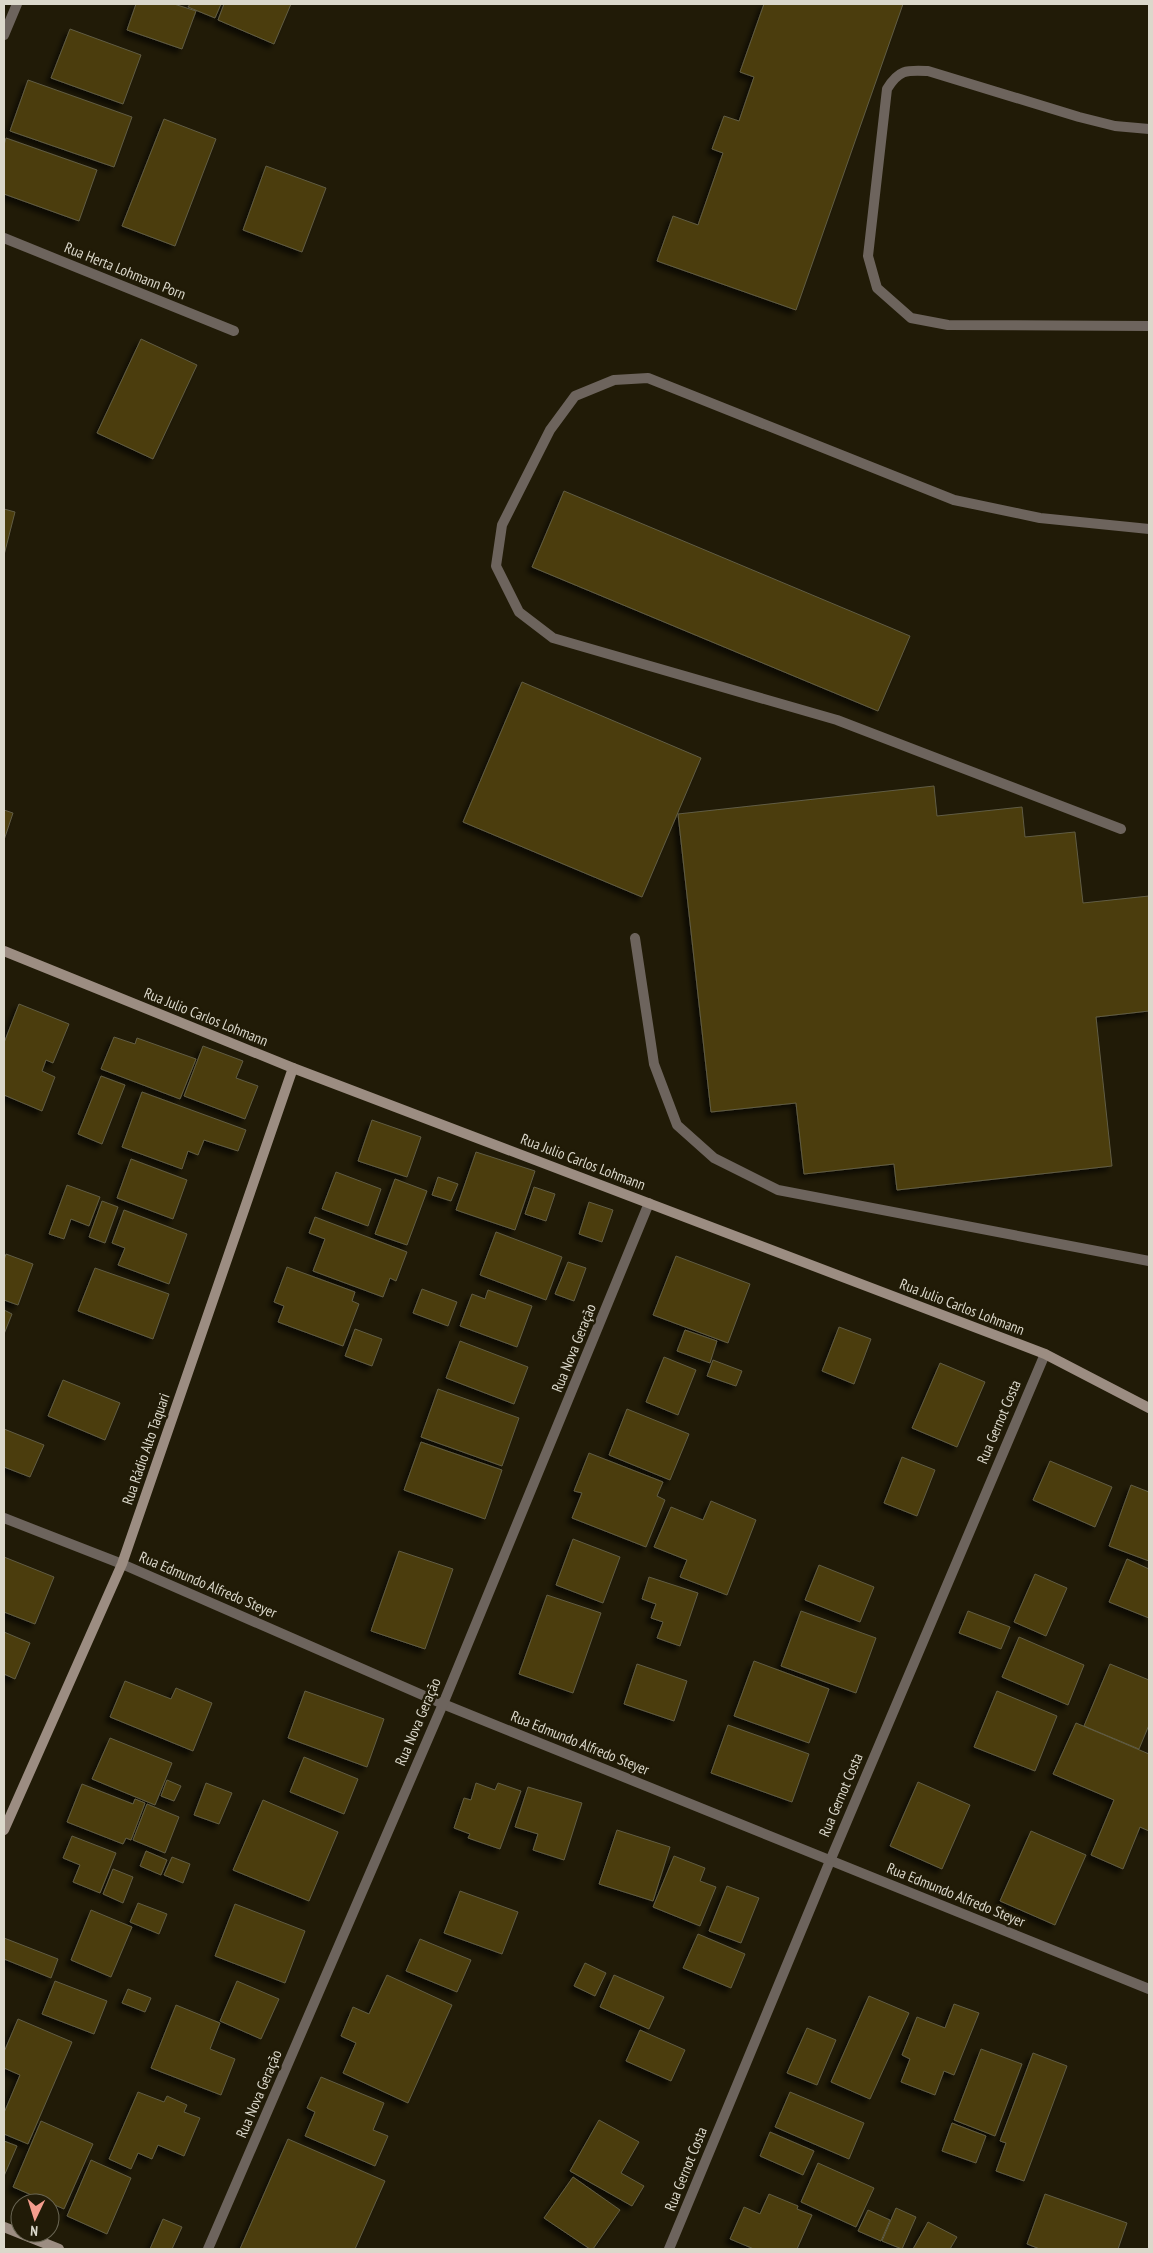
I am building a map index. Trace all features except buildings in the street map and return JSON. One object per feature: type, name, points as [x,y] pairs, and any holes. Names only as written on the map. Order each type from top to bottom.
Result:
[{"type":"street","points":[[4,35],[16,4]]},
{"type":"street","points":[[1149,129],[1115,126],[928,71],[908,70],[895,76],[887,89],[868,256],[877,288],[911,318],[948,325],[1149,326]]},
{"type":"street","name":"Rua Herta Lohmann Porn","points":[[4,238],[234,331]]},
{"type":"street","points":[[1121,828],[837,720],[553,638],[519,612],[496,566],[502,526],[550,430],[575,396],[614,380],[648,378],[954,500],[1040,518],[1149,528]]},
{"type":"street","points":[[635,938],[654,1064],[677,1125],[714,1158],[778,1190],[1149,1261]]},
{"type":"street","name":"Rua Julio Carlos Lohmann","points":[[4,951],[292,1068],[1044,1354],[1149,1408]]},
{"type":"street","name":"Rua Rádio Alto Taquari","points":[[4,1830],[122,1564],[292,1068]]},
{"type":"street","name":"Rua Nova Geração","points":[[208,2249],[443,1704],[650,1203]]},
{"type":"street","name":"Rua Gernot Costa","points":[[669,2249],[1044,1354]]},
{"type":"street","name":"Rua Edmundo Alfredo Steyer","points":[[4,1518],[122,1564],[443,1704],[1149,1989]]},
{"type":"street","points":[[4,2227],[59,2249]]}]
